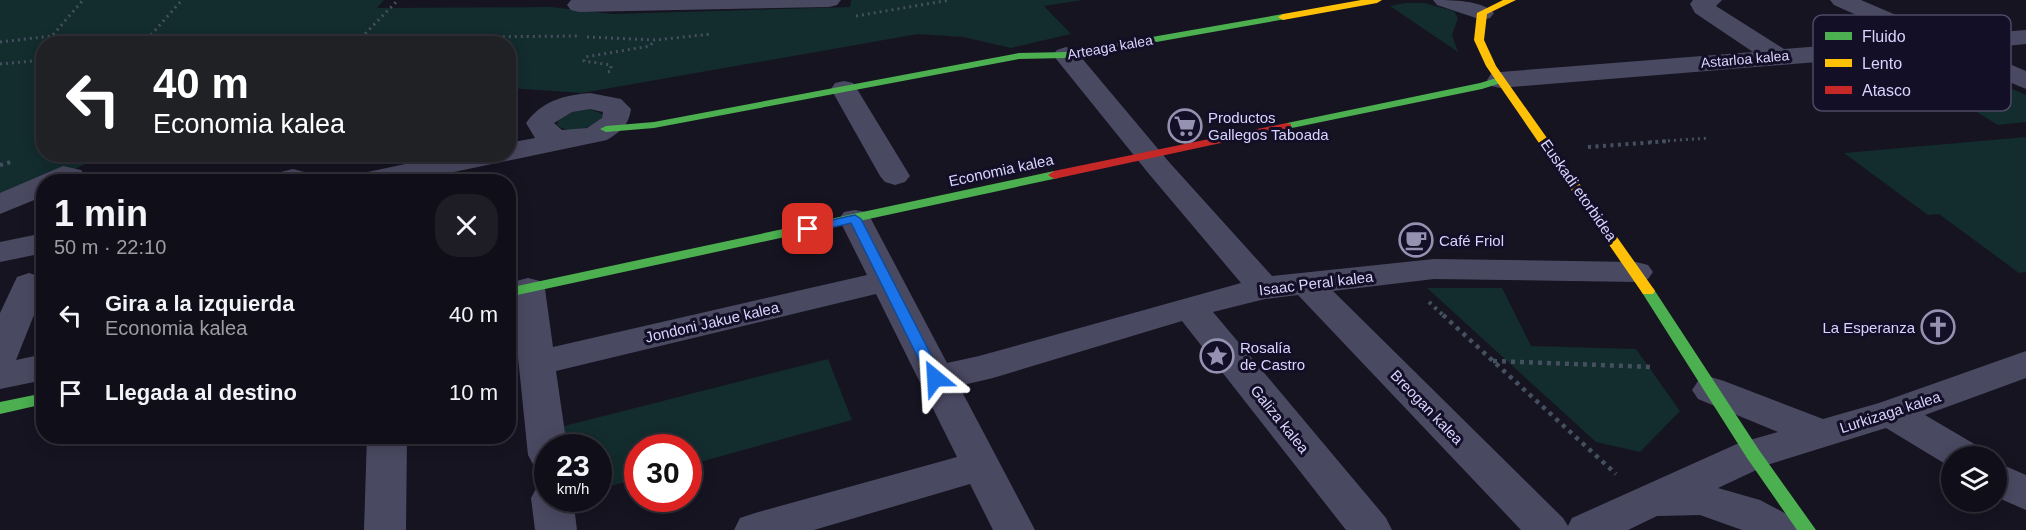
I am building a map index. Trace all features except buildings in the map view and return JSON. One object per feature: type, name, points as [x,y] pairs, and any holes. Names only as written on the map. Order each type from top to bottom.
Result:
[{"type":"street","points":[[579,5],[829,0]]},
{"type":"street","name":"Arteaga kalea","points":[[516,150],[1019,56],[1043,54],[1066,56],[1377,0]]},
{"type":"street","points":[[1445,0],[1482,13],[1510,0]]},
{"type":"street","points":[[1710,0],[1702,4],[1703,8],[1776,57]]},
{"type":"street","points":[[1842,0],[1875,15]]},
{"type":"street","name":"Euskadi etorbidea","points":[[1482,13],[1479,40],[1500,80],[1552,150],[1636,272],[1752,454],[1807,530]]},
{"type":"street","name":"Astarloa kalea","points":[[2011,38],[2026,37]]},
{"type":"street","name":"Astarloa kalea","points":[[1500,80],[1813,54]]},
{"type":"street","points":[[1066,56],[1264,288]]},
{"type":"street","points":[[2011,75],[2026,81]]},
{"type":"street","name":"Economia kalea","points":[[518,291],[1482,86],[1500,80]]},
{"type":"street","points":[[843,89],[896,176]]},
{"type":"street","points":[[399,174],[458,162]]},
{"type":"street","points":[[0,205],[36,188]]},
{"type":"street","points":[[855,219],[1014,530]]},
{"type":"street","points":[[0,252],[36,245]]},
{"type":"street","name":"Isaac Peral kalea","points":[[935,378],[980,369],[1190,307],[1264,288],[1434,269],[1636,272]]},
{"type":"street","name":"Jondoni Jakue kalea","points":[[537,363],[886,281]]},
{"type":"street","name":"Breogan kalea","points":[[1306,283],[1548,530]]},
{"type":"street","points":[[0,357],[29,284]]},
{"type":"street","points":[[518,291],[537,363],[545,434]]},
{"type":"street","name":"Galiza kalea","points":[[1190,307],[1371,530]]},
{"type":"street","name":"Lurkizaga kalea","points":[[1587,530],[1634,491],[1891,413],[2026,364]]},
{"type":"street","points":[[0,376],[36,369]]},
{"type":"street","points":[[1711,390],[1822,434]]},
{"type":"street","points":[[0,408],[36,400]]},
{"type":"street","points":[[1891,413],[1945,446]]},
{"type":"street","points":[[385,530],[387,444]]},
{"type":"street","points":[[756,530],[980,466]]},
{"type":"street","points":[[2007,483],[2026,494]]},
{"type":"street","points":[[1634,491],[1701,499],[1745,512],[1779,530]]},
{"type":"street","points":[[554,512],[556,530]]},
{"type":"path","points":[[52,36],[83,0]]},
{"type":"path","points":[[150,36],[182,0]]},
{"type":"path","points":[[363,36],[398,0]]},
{"type":"path","points":[[0,42],[36,38]]},
{"type":"path","points":[[599,72],[610,71],[611,66],[584,61],[585,57],[650,46],[656,40]]},
{"type":"path","points":[[0,64],[36,61]]},
{"type":"path","points":[[1552,150],[1710,138]]},
{"type":"path","points":[[1398,273],[1634,491]]},
{"type":"path","points":[[1492,361],[1664,367]]},
{"type":"green space","points":[[0,0],[384,0],[377,8],[551,7],[612,14],[850,7],[851,0],[1083,0],[1044,6],[1071,34],[1011,48],[963,37],[918,34],[582,93],[516,88],[516,36],[36,36],[36,162],[90,162],[64,174],[36,174],[36,186],[0,205]]},
{"type":"green space","points":[[1424,3],[1454,11],[1458,18],[1452,35],[1458,52],[1390,6]]},
{"type":"green space","points":[[2011,88],[2026,95],[2026,122],[1998,125],[1975,111],[2011,111]]},
{"type":"green space","points":[[588,108],[602,114],[602,118],[592,125],[574,130],[557,125],[558,120],[565,114]]},
{"type":"green space","points":[[2026,137],[2026,272],[2019,273],[1939,214],[1928,215],[1844,153]]},
{"type":"green space","points":[[1427,288],[1502,288],[1531,346],[1636,349],[1680,411],[1640,452],[1596,442]]},
{"type":"green space","points":[[828,359],[852,420],[702,461],[702,434],[624,434],[624,482],[612,486],[612,434],[565,434],[564,426]]},
{"type":"traffic: fast","points":[[606,129],[654,125],[1019,56],[1066,55],[1283,17]]},
{"type":"traffic: fast","points":[[1287,126],[1482,86],[1500,80]]},
{"type":"traffic: fast","points":[[516,291],[1054,175]]},
{"type":"traffic: fast","points":[[1648,291],[1753,454],[1807,530]]},
{"type":"traffic: fast","points":[[0,408],[36,400]]},
{"type":"traffic: slow","points":[[1283,17],[1377,0]]},
{"type":"traffic: slow","points":[[1511,0],[1482,13],[1479,40],[1491,66],[1648,291]]},
{"type":"traffic: jam","points":[[1054,175],[1287,126]]},
{"type":"place","name":"Productos Gallegos Taboada","points":[[1185,126]]},
{"type":"place","name":"Café Friol","points":[[1416,240]]},
{"type":"place","name":"La Esperanza","points":[[1938,327]]},
{"type":"place","name":"Rosalía de Castro","points":[[1217,356]]},
{"type":"route","points":[[808,229],[855,219],[935,378]]}]
